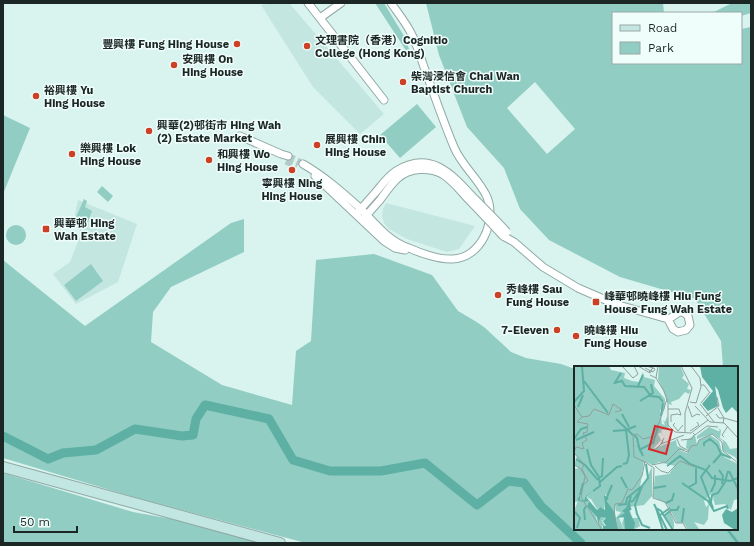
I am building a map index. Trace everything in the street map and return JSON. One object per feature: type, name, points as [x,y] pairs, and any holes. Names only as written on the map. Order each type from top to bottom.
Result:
[{"type":"main road","points":[[3,467],[280,543]]},
{"type":"street","points":[[308,3],[384,100]]},
{"type":"street","points":[[320,18],[341,3]]},
{"type":"street","points":[[302,166],[364,218],[393,240],[404,246],[451,259],[458,259],[472,253],[484,238],[490,218],[490,208],[487,198],[454,149],[412,34],[391,3]]},
{"type":"street","points":[[240,136],[285,157]]},
{"type":"street","points":[[358,212],[391,175],[404,167],[426,162],[436,165],[456,178],[507,232],[512,241]]},
{"type":"street","points":[[364,218],[399,177],[416,170],[435,171],[442,174],[452,182],[503,236],[512,241],[543,267],[578,288],[615,304],[667,318]]},
{"type":"shaded area","name":"文理書院（香港）Cognitio College (Hong Kong)","points":[[275,3],[290,4],[384,114],[360,134],[313,87],[261,5]]},
{"type":"shaded area","points":[[78,200],[137,224],[118,282],[76,304],[53,274],[70,262],[81,234],[75,214]]},
{"type":"shaded area","points":[[386,203],[475,226],[459,249],[447,252],[407,239],[389,229],[384,223],[382,216]]},
{"type":"green space","points":[[375,3],[384,3],[404,36],[411,54],[409,55]]},
{"type":"green space","points":[[426,3],[663,3],[664,12],[612,12],[612,64],[742,64],[742,29],[751,27],[751,543],[306,543],[137,498],[3,458],[3,260],[85,326],[231,223],[244,219],[244,252],[171,287],[153,312],[151,342],[222,385],[292,405],[296,351],[311,341],[316,260],[374,254],[432,275],[458,311],[484,327],[511,352],[526,358],[561,364],[574,369],[574,530],[738,530],[738,366],[723,366],[721,341],[695,299],[620,277],[549,240],[520,209],[504,168],[467,127],[439,55]],"holes":[[[535,82],[575,129],[547,154],[507,108]]]},
{"type":"green space","points":[[732,3],[751,3],[751,13],[742,16],[742,12],[714,12]]},
{"type":"green space","points":[[417,104],[436,127],[400,158],[380,135]]},
{"type":"green space","points":[[3,115],[30,128],[3,194]]},
{"type":"green space","points":[[102,186],[113,196],[108,202],[97,192]]},
{"type":"green space","points":[[84,199],[87,201],[85,207],[92,211],[88,222],[76,217]]},
{"type":"green space","points":[[16,225],[23,228],[26,235],[23,242],[16,245],[9,242],[6,235],[9,228]]},
{"type":"green space","points":[[91,264],[103,281],[76,301],[64,285]]},
{"type":"green space","points":[[3,473],[133,512],[210,526],[265,543],[3,543]]},
{"type":"waterway","points":[[3,436],[48,459],[63,453],[96,450],[135,429],[182,436],[193,435],[196,419],[205,405],[269,419],[293,460],[330,471],[381,471],[425,463],[477,505],[508,481],[524,483],[541,506],[581,543]]},
{"type":"waterway","points":[[728,530],[738,543]]},
{"type":"tunnel","points":[[288,156],[303,164]]},
{"type":"tunnel","points":[[286,161],[297,166]]},
{"type":"place","name":"豐興樓 Fung Hing House","points":[[237,44]]},
{"type":"place","name":"文理書院（香港）Cognitio College (Hong Kong)","points":[[307,46]]},
{"type":"place","name":"安興樓 On Hing House","points":[[174,65]]},
{"type":"place","name":"柴灣浸信會 Chai Wan Baptist Church","points":[[403,82]]},
{"type":"place","name":"裕興樓 Yu Hing House","points":[[36,96]]},
{"type":"place","name":"興華(2)邨街市 Hing Wah (2) Estate Market","points":[[149,131]]},
{"type":"place","name":"展興樓 Chin Hing House","points":[[317,145]]},
{"type":"place","name":"樂興樓 Lok Hing House","points":[[72,154]]},
{"type":"place","name":"和興樓 Wo Hing House","points":[[209,160]]},
{"type":"place","name":"寧興樓 Ning Hing House","points":[[292,170]]},
{"type":"place","name":"興華邨 Hing Wah Estate","points":[[46,229]]},
{"type":"place","name":"秀峰樓 Sau Fung House","points":[[498,295]]},
{"type":"place","name":"峰華邨曉峰樓 Hiu Fung House Fung Wah Estate","points":[[596,302]]},
{"type":"place","name":"7-Eleven","points":[[557,330]]},
{"type":"place","name":"曉峰樓 Hiu Fung House","points":[[576,336]]}]
